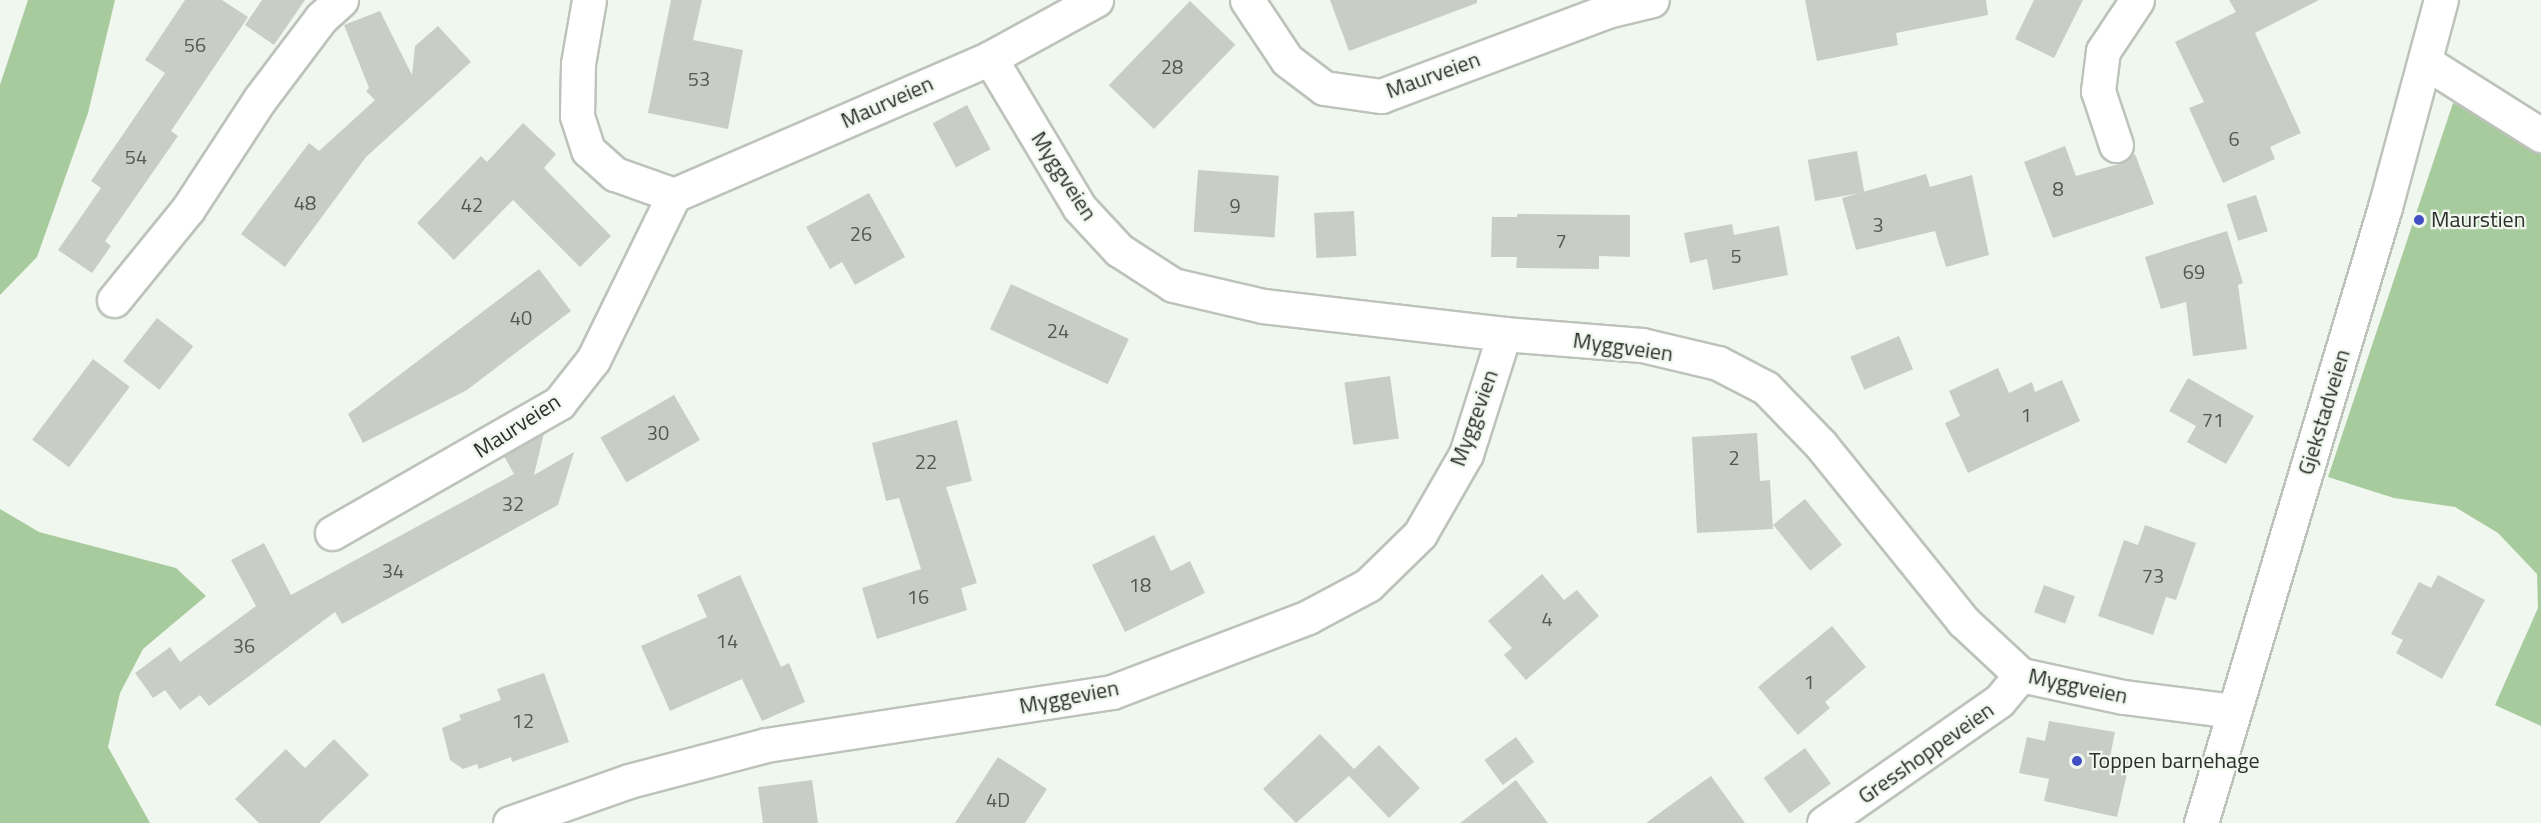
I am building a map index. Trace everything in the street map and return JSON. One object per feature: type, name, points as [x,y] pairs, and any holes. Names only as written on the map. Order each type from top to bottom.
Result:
[{"type":"street","points":[[114,300],[188,210],[267,90],[321,18],[341,0]]},
{"type":"street","points":[[589,0],[578,64],[577,116],[588,150],[615,174],[674,195]]},
{"type":"street","name":"Maurveien","points":[[332,533],[559,404],[593,360],[674,195],[990,58],[1096,0]]},
{"type":"street","name":"Maurveien","points":[[1247,0],[1287,60],[1324,88],[1381,96],[1607,11],[1652,0]]},
{"type":"street","points":[[2116,146],[2098,91],[2103,51],[2137,0]]},
{"type":"street","name":"Gjekstadveien","points":[[2201,823],[2427,63],[2440,0]]},
{"type":"street","name":"Myggveien","points":[[990,58],[1079,207],[1119,250],[1173,285],[1263,306],[1504,334],[1642,345],[1718,363],[1766,388],[1821,445],[1963,621],[2021,675],[2124,697],[2234,711]]},
{"type":"street","points":[[2427,63],[2541,135]]},
{"type":"street","name":"Myggevien","points":[[510,823],[629,781],[766,745],[1112,692],[1308,617],[1368,585],[1420,534],[1466,454],[1504,334]]},
{"type":"street","name":"Gresshoppeveien","points":[[1824,823],[1999,701],[2021,675]]},
{"type":"green space","points":[[28,0],[115,0],[88,113],[37,257],[0,295],[0,85]]},
{"type":"green space","points":[[2453,103],[2528,139],[2541,151],[2541,726],[2495,705],[2538,608],[2537,574],[2498,533],[2455,507],[2394,498],[2328,477]]},
{"type":"green space","points":[[0,509],[39,532],[176,568],[206,596],[143,649],[120,693],[108,747],[150,823],[0,823]]},
{"type":"building","points":[[185,0],[222,0],[248,17],[171,131],[178,136],[105,241],[111,246],[92,273],[58,250],[101,188],[91,181],[165,73],[145,60]]},
{"type":"building","points":[[262,0],[305,0],[274,45],[245,25]]},
{"type":"building","points":[[671,0],[702,0],[693,40],[743,50],[728,129],[648,113]]},
{"type":"building","points":[[1330,0],[1477,0],[1477,3],[1349,51]]},
{"type":"building","points":[[1805,0],[1986,0],[1988,15],[1896,33],[1898,45],[1817,61]]},
{"type":"building","points":[[2034,0],[2083,0],[2054,58],[2015,39]]},
{"type":"building","points":[[2229,0],[2319,0],[2255,33],[2301,133],[2270,147],[2275,159],[2223,183],[2189,108],[2204,102],[2175,42],[2236,12]]},
{"type":"building","points":[[1190,1],[1235,45],[1154,129],[1109,85]]},
{"type":"building","points":[[380,11],[412,75],[415,46],[438,26],[471,62],[366,157],[285,267],[241,234],[309,143],[319,151],[375,100],[366,91],[369,88],[344,25]]},
{"type":"building","points":[[967,105],[990,149],[956,167],[933,123]]},
{"type":"building","points":[[523,123],[556,154],[544,168],[611,236],[580,267],[513,200],[454,260],[417,223],[481,156],[487,162]]},
{"type":"building","points":[[2065,146],[2076,176],[2122,163],[2135,154],[2154,204],[2053,238],[2024,162]]},
{"type":"building","points":[[1857,151],[1864,192],[1815,201],[1808,160]]},
{"type":"building","points":[[1198,170],[1279,176],[1274,237],[1194,232]]},
{"type":"building","points":[[1926,174],[1930,187],[1972,175],[1989,255],[1946,267],[1935,231],[1856,250],[1842,198]]},
{"type":"building","points":[[869,193],[905,257],[855,285],[842,262],[830,269],[806,227]]},
{"type":"building","points":[[2256,195],[2268,231],[2238,241],[2227,205]]},
{"type":"building","points":[[1354,211],[1356,256],[1316,258],[1314,213]]},
{"type":"building","points":[[1517,214],[1630,215],[1630,257],[1599,256],[1599,269],[1516,268],[1517,257],[1491,257],[1492,217],[1517,217]]},
{"type":"building","points":[[1732,224],[1734,235],[1779,226],[1788,275],[1713,290],[1707,259],[1690,263],[1684,233]]},
{"type":"building","points":[[2227,231],[2243,283],[2238,285],[2247,349],[2193,356],[2186,302],[2161,309],[2145,257]]},
{"type":"building","points":[[539,269],[571,311],[467,390],[363,443],[348,414]]},
{"type":"building","points":[[1011,284],[1129,339],[1108,384],[990,329]]},
{"type":"building","points":[[157,318],[193,346],[159,390],[123,361]]},
{"type":"building","points":[[1899,336],[1913,369],[1864,390],[1850,357]]},
{"type":"building","points":[[93,359],[130,387],[69,467],[32,440]]},
{"type":"building","points":[[1998,368],[2009,393],[2032,382],[2035,392],[2062,380],[2080,421],[1968,473],[1945,423],[1960,416],[1949,391]]},
{"type":"building","points":[[1390,376],[1399,438],[1353,445],[1344,382]]},
{"type":"building","points":[[2188,378],[2254,416],[2226,464],[2187,442],[2196,426],[2169,411]]},
{"type":"building","points":[[674,395],[700,440],[626,483],[600,437]]},
{"type":"building","points":[[957,420],[972,481],[946,487],[977,583],[961,588],[967,610],[877,639],[862,588],[921,569],[899,498],[886,501],[872,443]]},
{"type":"building","points":[[544,433],[534,475],[574,452],[558,505],[342,624],[335,612],[209,706],[200,695],[180,710],[165,690],[153,698],[135,673],[170,647],[180,662],[256,606],[231,560],[264,543],[291,595],[514,474],[504,456]]},
{"type":"building","points":[[1757,433],[1760,481],[1770,480],[1773,529],[1697,533],[1692,437]]},
{"type":"building","points":[[1805,499],[1842,545],[1810,571],[1773,525]]},
{"type":"building","points":[[2145,525],[2196,543],[2176,600],[2166,597],[2153,635],[2098,616],[2124,540],[2138,545]]},
{"type":"building","points":[[1154,535],[1171,571],[1190,561],[1205,593],[1125,632],[1092,565]]},
{"type":"building","points":[[1542,574],[1564,600],[1577,590],[1599,616],[1526,680],[1504,655],[1512,648],[1488,621]]},
{"type":"building","points":[[740,575],[781,667],[789,663],[805,702],[762,721],[742,679],[670,711],[641,646],[707,617],[697,595]]},
{"type":"building","points":[[2438,575],[2485,600],[2442,679],[2396,653],[2403,640],[2391,634],[2419,582],[2431,588]]},
{"type":"building","points":[[2044,585],[2075,596],[2065,624],[2034,612]]},
{"type":"building","points":[[1832,626],[1866,667],[1825,702],[1830,708],[1798,735],[1758,687]]},
{"type":"building","points":[[544,673],[569,742],[512,762],[511,757],[479,769],[477,764],[463,769],[450,760],[442,728],[461,720],[459,715],[501,700],[497,689]]},
{"type":"building","points":[[2049,721],[2115,732],[2110,757],[2130,761],[2117,817],[2044,801],[2049,779],[2019,773],[2027,737],[2045,741]]},
{"type":"building","points":[[1320,734],[1354,769],[1379,745],[1420,788],[1389,818],[1349,776],[1296,823],[1263,789]]},
{"type":"building","points":[[1516,737],[1534,762],[1503,785],[1484,760]]},
{"type":"building","points":[[334,739],[369,775],[319,823],[259,823],[235,799],[286,749],[305,768]]},
{"type":"building","points":[[1805,748],[1831,784],[1790,814],[1764,778]]},
{"type":"building","points":[[998,757],[1047,789],[1025,823],[955,823]]},
{"type":"building","points":[[1711,776],[1745,823],[1646,823],[1687,793]]},
{"type":"building","points":[[812,780],[818,823],[763,823],[758,787]]},
{"type":"building","points":[[1516,780],[1548,823],[1460,823]]},
{"type":"place","name":"Maurstien","points":[[2419,220]]},
{"type":"place","name":"Toppen barnehage","points":[[2077,761]]}]
